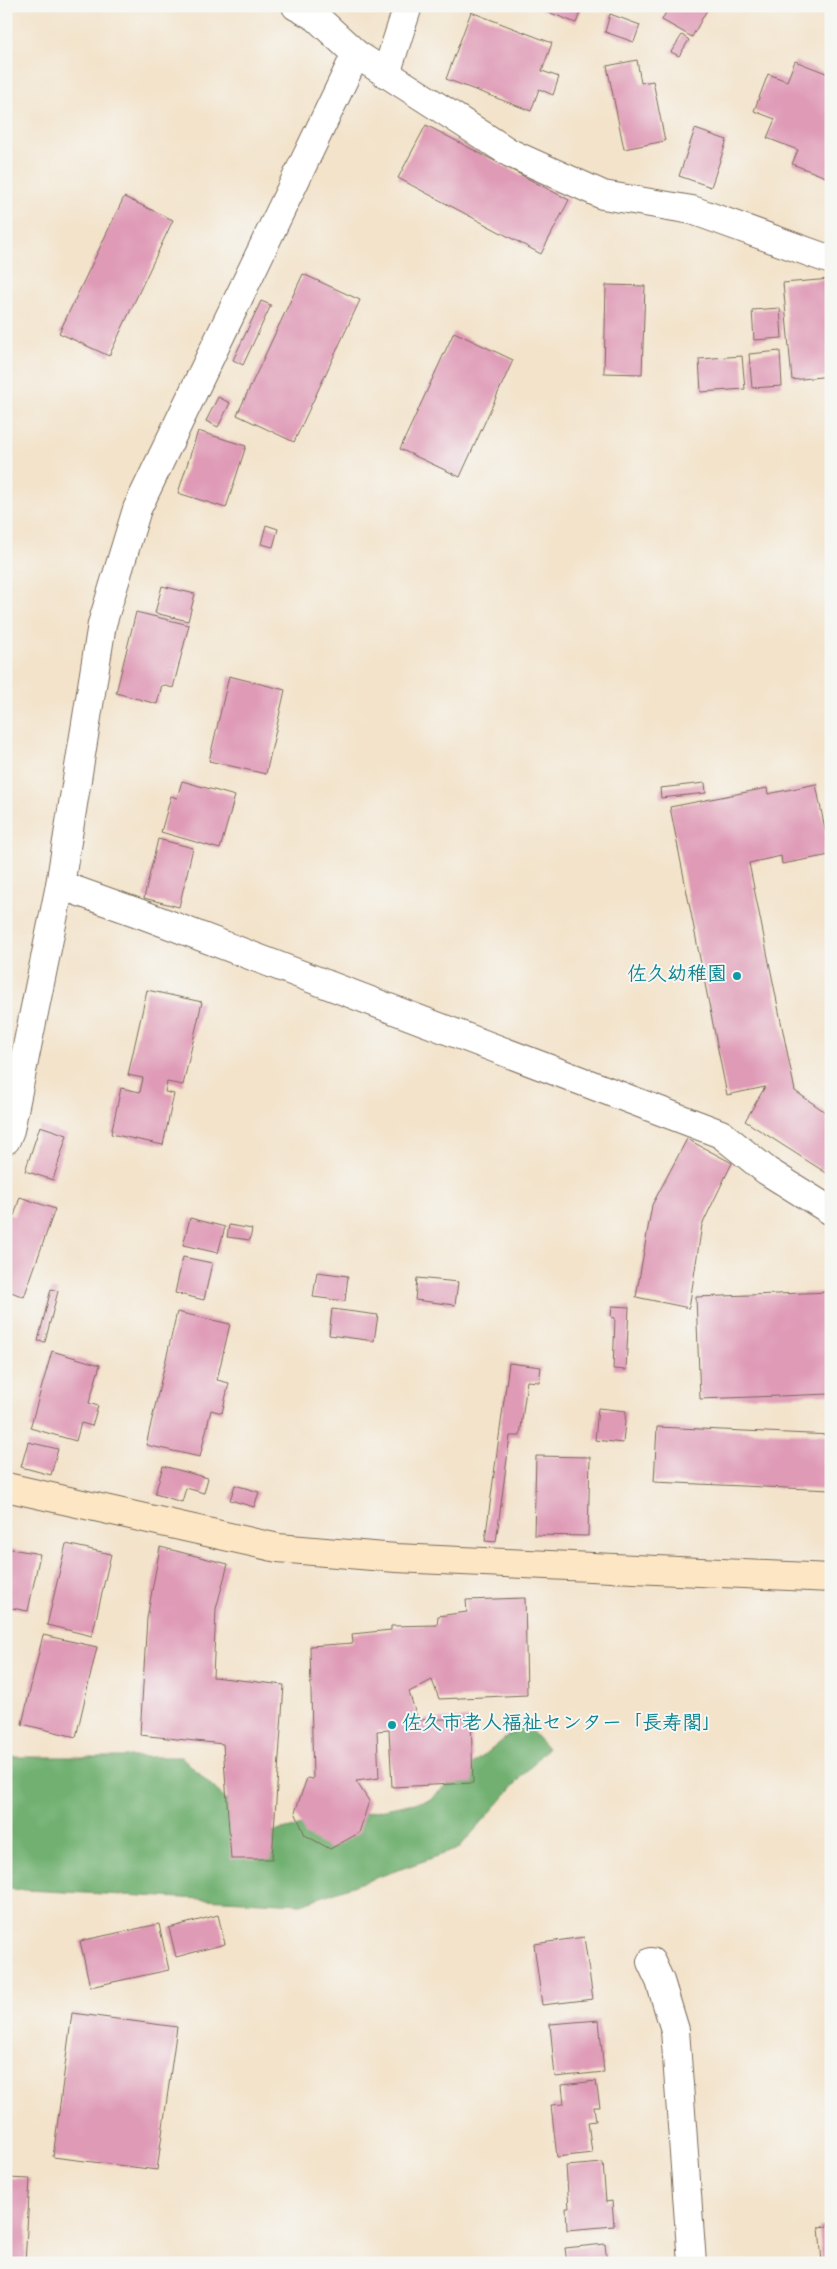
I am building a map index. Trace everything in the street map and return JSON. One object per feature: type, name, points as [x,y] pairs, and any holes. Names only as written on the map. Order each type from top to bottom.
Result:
[{"type":"street","points":[[296,6],[316,17],[356,54],[510,153],[603,195],[692,210],[831,260]]},
{"type":"street","points":[[386,74],[408,6]]},
{"type":"street","points":[[6,1140],[10,1130],[60,885],[102,624],[137,509],[356,54]]},
{"type":"street","points":[[60,885],[144,915],[721,1134],[767,1171],[831,1211]]},
{"type":"street","points":[[6,1487],[278,1548],[396,1558],[831,1578]]},
{"type":"street","points":[[651,1962],[660,1981],[675,2030],[692,2263]]},
{"type":"green space","points":[[524,1723],[547,1748],[458,1849],[301,1904],[6,1889],[6,1757],[182,1757],[262,1834],[429,1800]]},
{"type":"building","points":[[533,6],[583,6],[576,23]]},
{"type":"building","points":[[669,6],[709,6],[692,37],[662,20]]},
{"type":"building","points":[[471,12],[552,43],[542,71],[559,77],[553,95],[539,89],[531,111],[446,79]]},
{"type":"building","points":[[610,14],[640,25],[634,42],[605,32]]},
{"type":"building","points":[[682,35],[689,40],[679,56],[671,52]]},
{"type":"building","points":[[637,60],[641,83],[653,81],[665,141],[624,149],[607,66]]},
{"type":"building","points":[[795,61],[831,75],[831,179],[792,164],[798,150],[767,138],[775,119],[754,111],[768,74],[787,81]]},
{"type":"building","points":[[426,125],[569,200],[541,254],[398,178]]},
{"type":"building","points":[[695,129],[727,140],[711,187],[679,176]]},
{"type":"building","points":[[124,197],[173,220],[109,356],[59,333]]},
{"type":"building","points":[[303,274],[360,300],[294,442],[237,415]]},
{"type":"building","points":[[831,279],[831,376],[792,380],[783,283]]},
{"type":"building","points":[[606,285],[645,286],[642,374],[604,373]]},
{"type":"building","points":[[261,301],[271,305],[243,365],[233,360]]},
{"type":"building","points":[[780,308],[782,338],[754,340],[752,310]]},
{"type":"building","points":[[454,332],[513,360],[460,477],[400,449]]},
{"type":"building","points":[[780,351],[782,386],[752,388],[749,354]]},
{"type":"building","points":[[742,356],[745,389],[701,392],[699,359]]},
{"type":"building","points":[[218,397],[230,403],[218,427],[206,421]]},
{"type":"building","points":[[198,431],[246,446],[226,508],[178,493]]},
{"type":"building","points":[[266,525],[278,529],[273,547],[261,544]]},
{"type":"building","points":[[162,586],[195,594],[188,621],[155,613]]},
{"type":"building","points":[[136,612],[189,625],[173,688],[162,685],[157,704],[116,693]]},
{"type":"building","points":[[229,676],[285,690],[266,774],[209,761]]},
{"type":"building","points":[[182,781],[235,796],[220,849],[161,832],[171,796],[177,798]]},
{"type":"building","points":[[705,783],[706,793],[661,798],[660,788]]},
{"type":"building","name":"佐久幼稚園","points":[[816,784],[830,855],[782,864],[781,856],[749,863],[795,1091],[831,1116],[831,1176],[745,1121],[765,1087],[727,1095],[670,807],[767,788],[768,794]]},
{"type":"building","points":[[158,839],[193,848],[179,907],[144,898]]},
{"type":"building","points":[[147,990],[202,1002],[183,1085],[167,1082],[165,1092],[174,1094],[163,1145],[111,1134],[121,1088],[140,1092],[143,1078],[128,1075]]},
{"type":"building","points":[[40,1126],[67,1135],[53,1180],[25,1171]]},
{"type":"building","points":[[687,1139],[732,1163],[702,1225],[689,1308],[636,1297],[652,1205]]},
{"type":"building","points":[[20,1197],[55,1209],[24,1297],[6,1290],[6,1213],[14,1216]]},
{"type":"building","points":[[190,1218],[225,1227],[218,1253],[183,1245]]},
{"type":"building","points":[[229,1225],[252,1229],[250,1240],[227,1237]]},
{"type":"building","points":[[183,1257],[212,1263],[204,1300],[175,1293]]},
{"type":"building","points":[[317,1272],[348,1276],[345,1301],[313,1297]]},
{"type":"building","points":[[417,1278],[458,1282],[455,1305],[415,1300]]},
{"type":"building","points":[[51,1289],[58,1291],[45,1342],[38,1341]]},
{"type":"building","points":[[831,1292],[831,1394],[700,1399],[696,1297]]},
{"type":"building","points":[[612,1306],[629,1307],[626,1370],[613,1369],[615,1318],[611,1317]]},
{"type":"building","points":[[332,1309],[378,1315],[374,1341],[329,1335]]},
{"type":"building","points":[[177,1312],[230,1324],[217,1380],[229,1383],[222,1413],[211,1410],[200,1457],[146,1445]]},
{"type":"building","points":[[52,1351],[100,1365],[89,1403],[98,1406],[92,1426],[81,1423],[76,1441],[30,1428]]},
{"type":"building","points":[[509,1363],[541,1367],[539,1382],[527,1381],[520,1436],[510,1436],[496,1542],[485,1541]]},
{"type":"building","points":[[598,1408],[626,1411],[623,1443],[595,1440]]},
{"type":"building","points":[[657,1427],[831,1435],[831,1490],[654,1482]]},
{"type":"building","points":[[28,1442],[58,1449],[51,1475],[21,1467]]},
{"type":"building","points":[[536,1456],[590,1457],[588,1536],[534,1535]]},
{"type":"building","points":[[163,1466],[208,1478],[204,1493],[186,1488],[182,1502],[155,1494]]},
{"type":"building","points":[[235,1485],[259,1492],[254,1507],[230,1500]]},
{"type":"building","points":[[66,1544],[111,1554],[92,1636],[47,1625]]},
{"type":"building","points":[[160,1547],[228,1564],[216,1609],[213,1677],[284,1685],[272,1859],[231,1859],[223,1744],[140,1735],[147,1618]]},
{"type":"building","points":[[6,1548],[40,1554],[28,1611],[6,1607]]},
{"type":"building","name":"佐久市老人福祉センター「長寿閣」","points":[[525,1598],[527,1695],[439,1699],[432,1680],[409,1692],[418,1720],[471,1718],[473,1783],[392,1787],[389,1730],[377,1731],[379,1778],[356,1781],[369,1801],[359,1833],[330,1849],[305,1835],[295,1812],[307,1778],[313,1779],[310,1646],[353,1643],[352,1634],[391,1630],[391,1626],[437,1625],[438,1616],[467,1612],[466,1600]]},
{"type":"building","points":[[43,1635],[97,1647],[76,1737],[22,1724]]},
{"type":"building","points":[[218,1915],[225,1944],[176,1957],[169,1928]]},
{"type":"building","points":[[159,1924],[169,1970],[90,1987],[80,1941]]},
{"type":"building","points":[[584,1937],[593,1999],[542,2005],[534,1944]]},
{"type":"building","points":[[72,2013],[177,2027],[157,2170],[53,2157]]},
{"type":"building","points":[[599,2020],[604,2072],[555,2077],[550,2024]]},
{"type":"building","points":[[596,2081],[600,2107],[594,2107],[596,2121],[588,2122],[592,2153],[557,2157],[551,2105],[564,2104],[562,2085]]},
{"type":"building","points":[[603,2163],[606,2202],[612,2201],[614,2226],[567,2230],[566,2208],[569,2208],[566,2166]]},
{"type":"building","points":[[6,2178],[30,2179],[25,2263],[6,2263]]},
{"type":"building","points":[[828,2222],[831,2222],[831,2263],[822,2263],[819,2227],[828,2226]]},
{"type":"building","points":[[605,2244],[607,2263],[567,2263],[565,2248]]},
{"type":"place","name":"佐久幼稚園","points":[[737,976]]},
{"type":"place","name":"佐久市老人福祉センター「長寿閣」","points":[[392,1725]]}]
